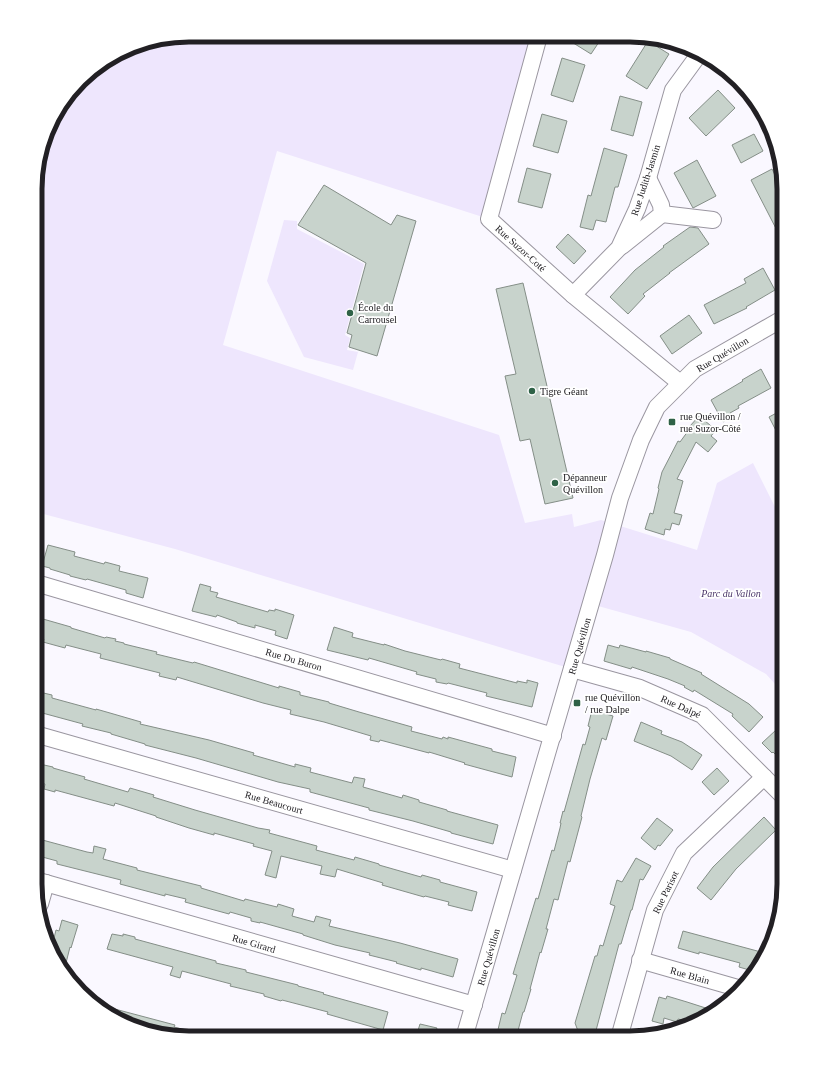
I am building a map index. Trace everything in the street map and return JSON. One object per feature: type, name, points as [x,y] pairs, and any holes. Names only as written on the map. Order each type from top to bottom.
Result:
[{"type":"street","name":"Rue Suzor-Coté","points":[[537,42],[489,219],[573,295],[680,384]]},
{"type":"street","name":"Rue Judith-Jasmin","points":[[573,295],[619,248],[637,210],[648,178],[672,90],[696,58]]},
{"type":"street","points":[[648,178],[661,205],[662,214]]},
{"type":"street","points":[[662,214],[713,220]]},
{"type":"street","points":[[619,248],[662,214]]},
{"type":"street","name":"Rue Quévillon","points":[[466,1031],[606,555],[620,498],[641,440],[657,407],[695,369],[777,328]]},
{"type":"street","name":"Rue Du Buron","points":[[42,585],[553,736]]},
{"type":"street","name":"Rue Dalpé","points":[[572,669],[640,688],[702,715],[777,790]]},
{"type":"street","name":"Rue Beaucourt","points":[[42,736],[513,870]]},
{"type":"street","name":"Rue Parisot","points":[[621,1031],[655,910],[684,853],[764,777]]},
{"type":"street","name":"Rue Girard","points":[[42,882],[474,1005]]},
{"type":"street","name":"Rue Blain","points":[[640,960],[735,987]]},
{"type":"green space","name":"Parc du Vallon","points":[[536,42],[489,219],[277,151],[223,345],[499,435],[525,523],[572,514],[574,527],[601,520],[697,550],[717,483],[753,463],[777,511],[777,686],[766,674],[691,632],[591,604],[572,669],[175,549],[42,514],[42,179],[47,151],[53,133],[67,107],[78,92],[92,78],[115,62],[133,53],[170,43]]},
{"type":"green space","points":[[284,220],[297,221],[297,229],[364,264],[345,335],[350,338],[347,350],[358,352],[353,370],[304,357],[267,281]]},
{"type":"building","points":[[572,42],[599,42],[591,54]]},
{"type":"building","points":[[647,43],[652,44],[669,54],[647,89],[626,76]]},
{"type":"building","points":[[562,58],[585,65],[573,102],[551,95]]},
{"type":"building","points":[[718,90],[735,108],[706,136],[689,118]]},
{"type":"building","points":[[620,96],[642,102],[633,136],[611,130]]},
{"type":"building","points":[[542,114],[567,121],[558,153],[533,146]]},
{"type":"building","points":[[754,134],[763,151],[741,163],[732,145]]},
{"type":"building","points":[[604,148],[627,155],[618,187],[615,187],[606,222],[596,220],[593,230],[580,227],[588,195],[591,196]]},
{"type":"building","points":[[697,160],[716,196],[693,208],[674,173]]},
{"type":"building","points":[[527,168],[551,174],[542,208],[518,202]]},
{"type":"building","points":[[772,169],[777,178],[777,230],[751,180]]},
{"type":"building","points":[[324,185],[391,225],[397,215],[416,221],[377,356],[349,347],[352,335],[347,333],[366,263],[298,225]]},
{"type":"building","points":[[690,227],[698,228],[709,244],[643,294],[645,296],[628,314],[610,297],[635,270],[664,247],[663,246]]},
{"type":"building","points":[[568,234],[586,251],[574,264],[556,247]]},
{"type":"building","points":[[763,268],[775,290],[746,307],[747,308],[714,324],[704,305],[746,283],[744,279]]},
{"type":"building","points":[[523,283],[573,498],[545,504],[530,439],[520,441],[505,376],[516,374],[496,289]]},
{"type":"building","points":[[689,315],[702,333],[672,354],[660,336]]},
{"type":"building","points":[[761,369],[771,388],[738,406],[739,408],[730,413],[732,416],[723,422],[711,400]]},
{"type":"building","points":[[777,413],[777,432],[769,417]]},
{"type":"building","points":[[699,416],[716,430],[711,436],[717,441],[708,452],[696,442],[677,479],[683,481],[674,513],[682,515],[679,525],[672,523],[670,530],[665,529],[664,535],[645,529],[650,513],[653,514],[662,472],[678,441],[680,442],[691,427],[690,426]]},
{"type":"building","points":[[48,545],[75,552],[74,556],[104,564],[105,562],[120,566],[119,571],[148,578],[143,598],[126,593],[126,590],[87,579],[70,576],[42,566]]},
{"type":"building","points":[[200,584],[211,587],[210,591],[218,593],[216,597],[268,612],[269,610],[275,611],[275,609],[294,615],[287,639],[275,635],[276,631],[255,625],[255,628],[217,615],[216,617],[192,611]]},
{"type":"building","points":[[42,619],[105,638],[116,639],[115,641],[124,644],[157,652],[156,654],[194,662],[279,688],[279,686],[300,692],[300,695],[329,702],[412,727],[411,731],[442,739],[443,737],[448,739],[448,737],[516,757],[512,777],[464,764],[465,763],[429,752],[380,740],[379,742],[370,740],[371,736],[290,714],[291,710],[177,677],[176,680],[159,676],[160,673],[100,658],[101,654],[66,645],[65,648],[43,642],[44,639],[42,638]]},
{"type":"building","points":[[334,627],[353,633],[352,637],[460,664],[459,668],[517,683],[517,681],[527,683],[527,680],[538,683],[532,707],[486,696],[487,693],[448,683],[436,682],[436,679],[416,674],[417,672],[369,658],[368,660],[327,650]]},
{"type":"building","points":[[608,645],[619,648],[620,645],[670,658],[702,673],[701,674],[749,704],[763,717],[749,732],[732,716],[733,714],[694,690],[693,692],[684,687],[685,686],[668,679],[632,667],[631,669],[604,661]]},
{"type":"building","points":[[42,693],[52,695],[52,698],[141,722],[140,724],[209,740],[295,767],[295,764],[311,768],[310,772],[352,783],[354,777],[365,779],[363,787],[402,798],[403,795],[447,811],[498,825],[493,844],[369,810],[369,808],[310,792],[310,789],[278,782],[145,745],[111,733],[82,726],[83,724],[42,713]]},
{"type":"building","points":[[592,710],[613,716],[606,740],[602,738],[590,779],[570,862],[568,861],[558,900],[554,899],[546,929],[548,929],[518,1031],[498,1031],[502,1013],[505,1014],[517,975],[513,974],[536,898],[538,899],[552,850],[554,851],[563,811],[564,812],[583,744],[585,745],[590,727],[588,726]]},
{"type":"building","points":[[641,722],[662,731],[661,734],[682,742],[702,755],[692,770],[671,756],[634,741]]},
{"type":"building","points":[[776,730],[777,756],[773,752],[772,753],[762,743]]},
{"type":"building","points":[[42,765],[85,777],[84,779],[128,792],[130,788],[195,810],[270,830],[269,833],[317,846],[316,850],[354,860],[355,857],[421,877],[422,875],[440,880],[440,882],[477,892],[472,911],[448,905],[449,902],[424,897],[382,885],[383,883],[337,869],[335,877],[320,874],[322,866],[281,856],[276,878],[265,875],[272,851],[253,846],[254,844],[189,828],[115,803],[114,806],[55,790],[55,792],[44,789],[45,784],[42,783]]},
{"type":"building","points":[[717,768],[729,781],[714,795],[702,782]]},
{"type":"building","points":[[764,817],[776,830],[736,869],[711,900],[697,888],[713,867]]},
{"type":"building","points":[[657,818],[673,830],[655,850],[641,838]]},
{"type":"building","points":[[42,840],[93,853],[94,846],[106,849],[103,859],[137,868],[137,870],[201,886],[201,888],[244,901],[245,899],[277,907],[278,904],[294,909],[292,916],[314,922],[316,916],[331,920],[329,926],[458,959],[453,977],[421,968],[421,970],[369,955],[370,953],[335,945],[260,922],[251,921],[251,918],[230,912],[229,914],[185,902],[186,899],[165,894],[165,896],[120,884],[121,880],[57,864],[57,861],[42,857]]},
{"type":"building","points":[[636,858],[651,866],[643,880],[640,879],[632,910],[621,944],[619,944],[596,1031],[578,1031],[575,1023],[595,956],[597,956],[600,945],[603,946],[615,906],[610,904],[617,880],[622,882]]},
{"type":"building","points":[[62,920],[78,925],[66,964],[53,941],[56,930],[59,931]]},
{"type":"building","points":[[683,931],[760,952],[749,970],[739,967],[740,963],[678,948]]},
{"type":"building","points":[[112,934],[123,936],[123,934],[135,937],[135,939],[216,961],[216,963],[246,970],[246,972],[298,985],[324,993],[323,994],[388,1012],[383,1030],[327,1014],[328,1012],[282,1000],[281,1001],[264,996],[264,994],[230,986],[231,984],[182,971],[180,978],[170,975],[173,967],[107,949]]},
{"type":"building","points":[[667,996],[708,1009],[684,1021],[678,1019],[677,1022],[664,1018],[663,1024],[652,1021],[659,997],[666,999]]},
{"type":"building","points":[[111,1008],[175,1025],[174,1027],[190,1031],[170,1030],[151,1026],[133,1020]]},
{"type":"building","points":[[420,1024],[437,1028],[436,1031],[418,1031]]},
{"type":"place","name":"École du Carrousel","points":[[350,313]]},
{"type":"place","name":"Tigre Géant","points":[[532,391]]},
{"type":"place","name":"rue Quévillon / rue Suzor-Côté","points":[[672,422]]},
{"type":"place","name":"Dépanneur Quévillon","points":[[555,483]]},
{"type":"place","name":"rue Quévillon / rue Dalpe","points":[[577,703]]}]
